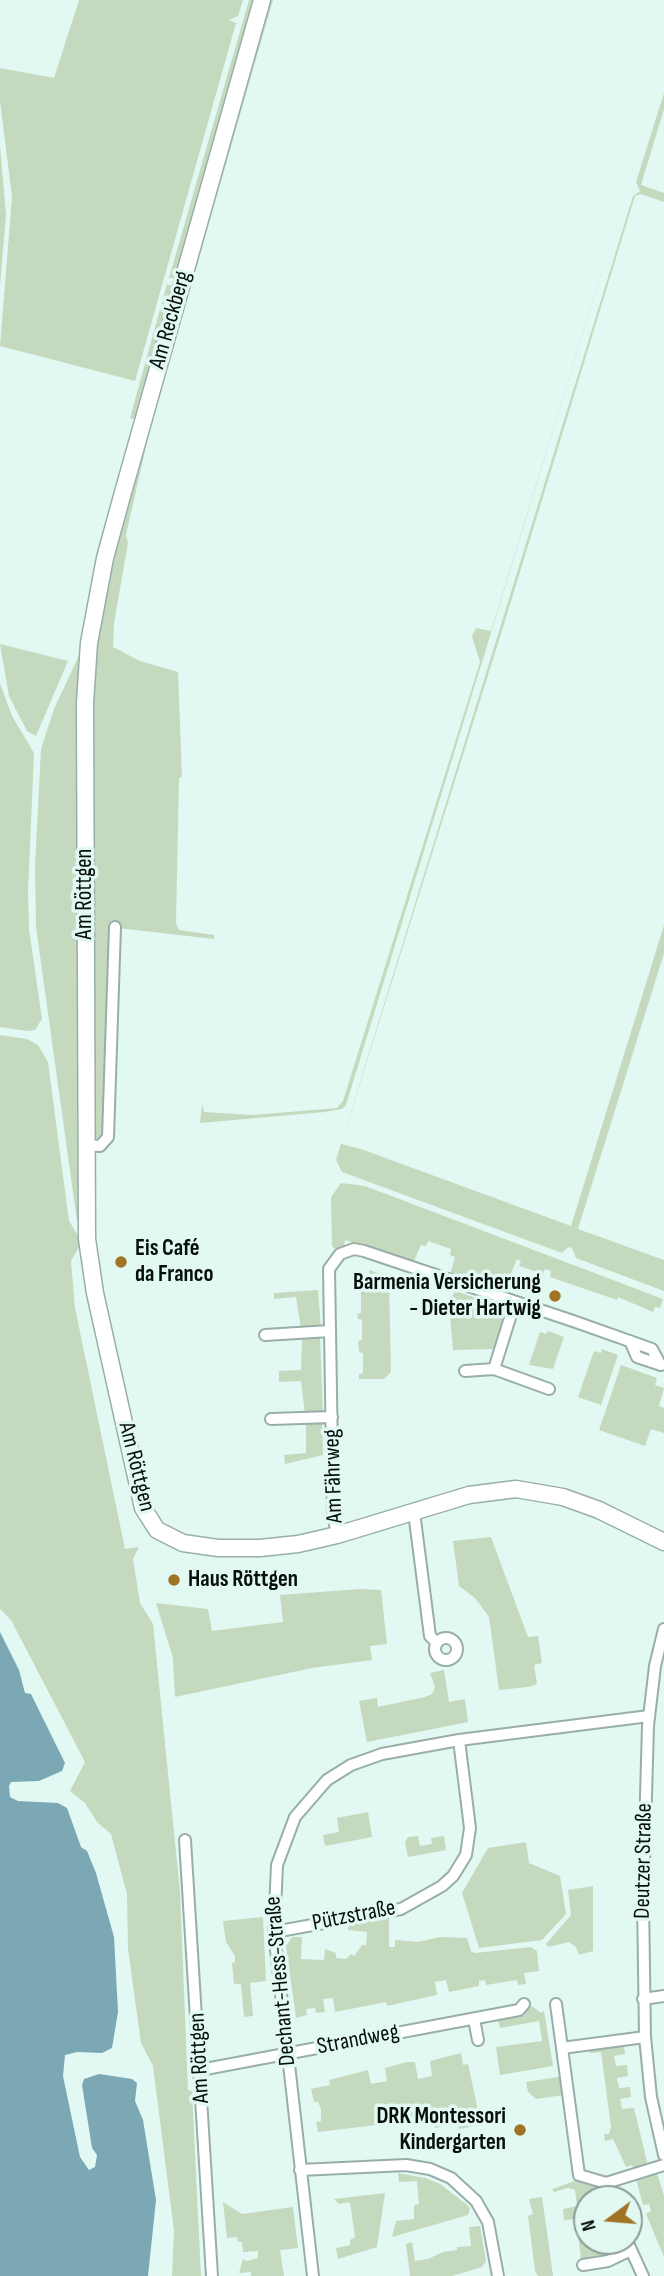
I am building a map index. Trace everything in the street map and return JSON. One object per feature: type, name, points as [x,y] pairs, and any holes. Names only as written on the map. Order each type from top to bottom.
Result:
[{"type":"street","name":"Am Reckberg","points":[[89,643],[105,558],[121,496],[262,0]]},
{"type":"street","name":"Am Röttgen","points":[[89,643],[85,703],[87,1239],[95,1293],[144,1508],[150,1523],[163,1535],[183,1544],[240,1549],[298,1544],[337,1535]]},
{"type":"street","name":"Am Röttgen","points":[[86,1145],[100,1146],[108,1137],[114,927]]},
{"type":"street","name":"Am Fährweg","points":[[337,1535],[333,1514],[329,1269],[335,1257],[349,1250],[364,1251],[630,1341],[637,1357],[662,1365]]},
{"type":"street","points":[[494,1369],[515,1301]]},
{"type":"street","points":[[265,1335],[330,1331]]},
{"type":"street","points":[[465,1371],[494,1369],[549,1389]]},
{"type":"street","name":"Am Fährweg","points":[[271,1419],[332,1416]]},
{"type":"street","points":[[337,1535],[494,1490],[537,1491],[598,1510],[664,1542]]},
{"type":"street","points":[[414,1512],[430,1636],[437,1643]]},
{"type":"street","name":"Deutzer Straße","points":[[664,1629],[649,1716],[644,1806],[643,1999],[652,2097],[664,2154]]},
{"type":"street","points":[[654,1682],[664,1670]]},
{"type":"street","name":"Dechant-Hess-Straße","points":[[313,2276],[274,1931],[273,1885],[281,1849],[295,1817],[317,1790],[340,1772],[363,1760],[403,1749],[459,1740],[649,1716]]},
{"type":"street","name":"Pützstraße","points":[[274,1931],[401,1909],[442,1886],[453,1876],[466,1855],[470,1828],[459,1740]]},
{"type":"street","name":"Am Röttgen","points":[[185,1840],[212,2276]]},
{"type":"street","points":[[643,1999],[664,1996]]},
{"type":"street","name":"Strandweg","points":[[201,2070],[519,2010],[524,2004]]},
{"type":"street","points":[[556,2004],[579,2175],[606,2183],[664,2165]]},
{"type":"street","points":[[474,2018],[478,2039]]},
{"type":"street","points":[[562,2048],[645,2037]]},
{"type":"street","points":[[300,2170],[406,2165],[430,2169],[451,2178],[476,2201],[488,2222],[498,2276]]},
{"type":"street","points":[[583,2265],[608,2261],[616,2255]]},
{"type":"street","points":[[633,2255],[643,2276]]},
{"type":"green space","points":[[79,0],[243,0],[238,16],[229,20],[236,23],[135,381],[0,346],[12,197],[0,101],[0,68],[54,78]]},
{"type":"green space","points":[[249,0],[253,0],[175,278],[169,278]]},
{"type":"green space","points":[[268,0],[273,0],[150,429],[126,535],[128,543],[114,623],[113,647],[140,661],[178,672],[182,777],[179,778],[176,923],[179,930],[214,935],[214,939],[109,927],[104,1123],[101,1135],[95,1139],[91,1137],[91,710],[96,644],[109,567]]},
{"type":"green space","points":[[664,69],[346,1105],[342,1109],[325,1112],[200,1123],[202,1104],[204,1112],[253,1115],[337,1108],[343,1101],[480,662],[472,636],[476,628],[491,631]]},
{"type":"green space","points":[[664,93],[664,109],[641,185],[664,193],[664,202],[641,194],[635,196],[341,1144],[571,1226],[664,925],[664,953],[578,1229],[664,1260],[664,1291],[576,1258],[572,1248],[568,1247],[562,1253],[342,1172],[336,1160],[633,196],[640,191],[636,182]]},
{"type":"green space","points":[[0,145],[6,215],[0,285]]},
{"type":"green space","points":[[167,284],[173,286],[136,418],[133,419],[130,418]]},
{"type":"green space","points":[[0,644],[68,661],[36,736],[27,731],[9,696]]},
{"type":"green space","points":[[81,651],[80,1219],[77,1221],[36,927],[35,866],[41,749],[54,709]]},
{"type":"green space","points":[[0,683],[12,716],[34,753],[29,929],[42,1019],[35,1030],[27,1031],[0,1027]]},
{"type":"green space","points":[[0,1035],[27,1039],[38,1045],[48,1062],[69,1221],[79,1237],[79,1247],[71,1261],[75,1308],[125,1549],[139,1547],[133,1559],[140,1603],[153,1624],[180,1892],[188,2090],[192,2091],[201,2276],[172,2276],[174,2231],[153,2066],[141,2043],[128,1949],[127,1894],[111,1834],[97,1822],[85,1803],[70,1791],[85,1762],[11,1620],[0,1609]]},
{"type":"green space","points":[[341,1183],[365,1186],[663,1299],[660,1308],[655,1307],[653,1312],[618,1297],[617,1300],[550,1277],[551,1271],[545,1269],[543,1274],[519,1266],[521,1261],[517,1259],[505,1288],[492,1291],[450,1275],[455,1257],[450,1255],[451,1249],[428,1241],[426,1246],[421,1245],[413,1263],[345,1240],[344,1247],[337,1251],[332,1246],[331,1197]]},
{"type":"green space","points":[[370,1270],[389,1278],[391,1372],[384,1379],[359,1379],[359,1374],[363,1373],[363,1353],[359,1352],[358,1341],[362,1340],[362,1320],[358,1319],[357,1314],[361,1313],[361,1281],[366,1281]]},
{"type":"green space","points":[[318,1290],[321,1328],[301,1330],[296,1297],[274,1299],[274,1293]]},
{"type":"green space","points":[[455,1291],[507,1308],[494,1349],[453,1350],[449,1302]]},
{"type":"green space","points":[[548,1331],[564,1337],[553,1369],[529,1365],[540,1332],[546,1334]]},
{"type":"green space","points":[[320,1337],[323,1414],[305,1414],[301,1381],[279,1382],[279,1371],[301,1370],[302,1338]]},
{"type":"green space","points":[[602,1349],[618,1355],[601,1405],[578,1397],[594,1351],[601,1353]]},
{"type":"green space","points":[[621,1365],[657,1378],[655,1385],[664,1388],[659,1406],[664,1408],[664,1433],[651,1429],[645,1446],[599,1430]]},
{"type":"green space","points":[[322,1420],[323,1455],[285,1464],[284,1455],[306,1453],[306,1421]]},
{"type":"green space","points":[[491,1537],[528,1637],[538,1636],[542,1663],[534,1665],[537,1684],[528,1687],[499,1690],[489,1617],[475,1598],[459,1586],[453,1541]]},
{"type":"green space","points":[[381,1590],[387,1644],[370,1646],[372,1660],[312,1668],[175,1697],[173,1658],[156,1603],[208,1609],[212,1631],[283,1622],[280,1595]]},
{"type":"green space","points":[[444,1670],[449,1702],[465,1699],[468,1722],[367,1742],[359,1701],[377,1698],[378,1707],[425,1697],[432,1694],[435,1687],[430,1673]]},
{"type":"green space","points":[[368,1812],[372,1837],[325,1846],[323,1835],[339,1832],[337,1818]]},
{"type":"green space","points":[[418,1836],[420,1846],[432,1844],[431,1838],[444,1836],[446,1850],[408,1857],[405,1842],[408,1837]]},
{"type":"green space","points":[[526,1842],[529,1863],[560,1876],[566,1914],[542,1940],[479,1948],[462,1893],[488,1848]]},
{"type":"green space","points":[[593,1886],[593,1951],[579,1955],[576,1947],[569,1942],[548,1947],[546,1944],[571,1915],[568,1890]]},
{"type":"green space","points":[[389,1916],[389,1947],[395,1947],[395,1940],[418,1942],[440,1937],[467,1938],[471,1951],[475,1953],[531,1947],[537,1951],[539,1971],[524,1973],[526,1984],[518,1985],[517,1980],[486,1985],[485,1980],[479,1981],[479,1986],[449,1992],[446,1980],[435,1982],[437,1995],[387,2006],[386,2002],[335,2012],[333,1998],[323,1999],[325,2012],[316,2013],[315,2008],[306,2009],[307,2015],[296,2018],[286,1946],[292,1937],[302,1937],[301,1959],[324,1960],[325,1949],[336,1953],[336,1958],[346,1959],[351,1954],[354,1956],[362,1945],[366,1945],[367,1932],[348,1930],[349,1923]]},
{"type":"green space","points":[[263,1917],[266,1981],[250,1983],[253,2016],[244,2017],[241,1984],[234,1984],[232,1963],[235,1962],[235,1956],[226,1942],[223,1921]]},
{"type":"green space","points":[[532,2006],[541,2013],[544,2011],[553,2066],[500,2075],[496,2047],[542,2041],[539,2021],[500,2028],[498,2020],[525,2015],[524,2007]]},
{"type":"green space","points":[[624,2044],[625,2054],[614,2056],[616,2066],[627,2065],[628,2076],[617,2078],[619,2088],[630,2087],[631,2097],[620,2099],[622,2109],[634,2108],[648,2166],[634,2171],[632,2165],[626,2167],[613,2139],[605,2141],[604,2134],[609,2134],[611,2127],[601,2052],[589,2053],[589,2048]]},
{"type":"green space","points":[[461,2053],[463,2065],[468,2064],[481,2125],[459,2129],[458,2123],[435,2128],[433,2119],[411,2126],[410,2121],[318,2132],[316,2122],[321,2121],[321,2109],[318,2102],[314,2102],[311,2089],[330,2085],[329,2080],[368,2070],[371,2084],[387,2081],[385,2068],[407,2062],[415,2062],[418,2079],[432,2076],[430,2061]]},
{"type":"green space","points":[[564,2076],[564,2095],[536,2099],[528,2092],[526,2082]]},
{"type":"green space","points":[[398,2173],[440,2184],[470,2208],[468,2215],[392,2237],[396,2221],[414,2219],[414,2205],[419,2204],[417,2181],[399,2182]]},
{"type":"green space","points":[[657,2173],[664,2196],[664,2257],[646,2214],[651,2211],[649,2204],[643,2205],[643,2185],[638,2185],[636,2179]]},
{"type":"green space","points":[[580,2179],[596,2185],[573,2185],[573,2189],[554,2192],[552,2189]]},
{"type":"green space","points":[[385,2193],[377,2247],[338,2259],[336,2248],[350,2245],[350,2240],[355,2237],[350,2202],[339,2204],[334,2199]]},
{"type":"green space","points":[[542,2197],[553,2276],[538,2276],[535,2271],[528,2216],[533,2214],[529,2199]]},
{"type":"green space","points":[[223,2202],[242,2214],[293,2207],[298,2248],[280,2250],[284,2276],[251,2276],[251,2272],[239,2273],[243,2259],[247,2261],[258,2258],[258,2251],[243,2252],[242,2242],[238,2242],[237,2237],[227,2238]]},
{"type":"green space","points":[[573,2207],[573,2219],[564,2220],[563,2209]]},
{"type":"green space","points":[[480,2226],[486,2261],[482,2267],[452,2276],[410,2276],[406,2244],[412,2242],[415,2261],[428,2259],[443,2252],[457,2250],[457,2247],[471,2246],[469,2227]]},
{"type":"green space","points":[[580,2255],[600,2255],[581,2259]]},
{"type":"water","points":[[0,1632],[19,1670],[25,1693],[31,1694],[65,1763],[62,1771],[39,1781],[11,1782],[10,1797],[18,1801],[58,1803],[67,1808],[81,1847],[87,1851],[96,1873],[114,1937],[118,2012],[112,2048],[102,2053],[77,2052],[65,2055],[63,2076],[80,2157],[89,2170],[95,2167],[97,2155],[92,2148],[82,2085],[84,2079],[99,2074],[132,2079],[137,2083],[135,2101],[143,2120],[156,2200],[148,2276],[0,2276]]},
{"type":"place","name":"Eis Café da Franco","points":[[121,1262]]},
{"type":"place","name":"Barmenia Versicherung - Dieter Hartwig","points":[[555,1296]]},
{"type":"place","name":"Haus Röttgen","points":[[174,1580]]},
{"type":"place","name":"DRK Montessori Kindergarten","points":[[520,2130]]}]
